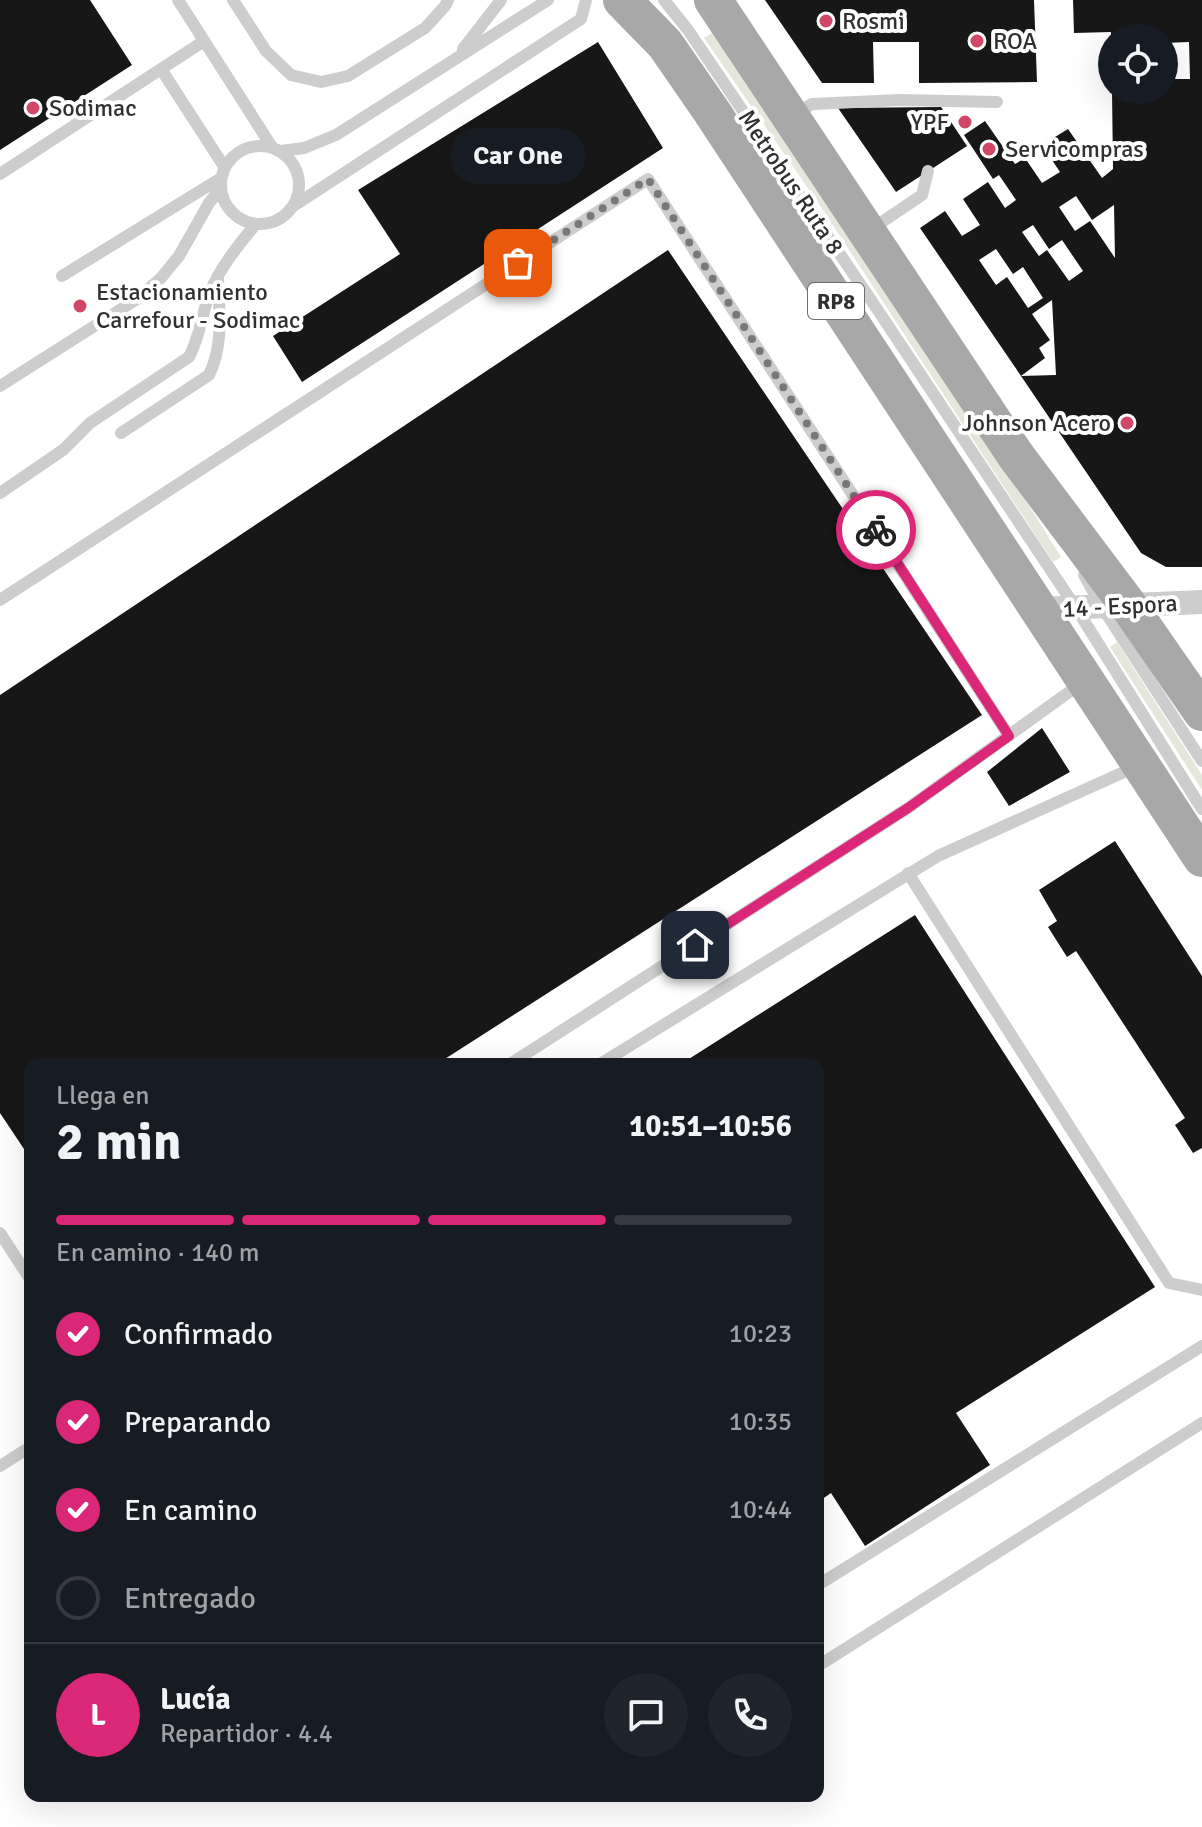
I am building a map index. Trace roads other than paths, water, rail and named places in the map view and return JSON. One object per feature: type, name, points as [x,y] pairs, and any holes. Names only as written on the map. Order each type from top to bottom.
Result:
[{"type":"main road","name":"RP8","points":[[622,0],[665,44],[1057,609],[1085,681],[1202,858]]},
{"type":"main road","name":"RP8","points":[[713,0],[1115,606],[1202,712]]},
{"type":"street","name":"14 - Espora","points":[[1057,609],[1202,602]]},
{"type":"lane","points":[[161,69],[222,178],[227,208],[255,225],[267,225],[288,214],[299,194],[300,181],[296,168],[289,158],[276,149],[178,0]]},
{"type":"lane","points":[[233,0],[266,51],[291,75],[321,82],[348,76],[425,28],[448,0]]},
{"type":"lane","points":[[459,55],[501,0]]},
{"type":"lane","points":[[0,386],[137,299],[161,278],[179,256],[239,151],[250,147],[304,148],[336,135],[548,0]]},
{"type":"lane","points":[[295,205],[581,19],[586,0]]},
{"type":"lane","name":"Metrobus Ruta 8","points":[[664,0],[688,30],[882,316],[1057,609],[1202,809]]},
{"type":"lane","points":[[0,174],[204,41]]},
{"type":"lane","points":[[791,117],[812,104],[997,102]]},
{"type":"lane","points":[[868,232],[922,195],[928,171]]},
{"type":"lane","points":[[62,276],[222,178]]},
{"type":"lane","points":[[0,600],[648,179],[1009,736]]},
{"type":"lane","points":[[0,493],[63,450],[90,423],[189,357],[218,274],[255,225]]},
{"type":"lane","points":[[121,433],[209,375],[219,347],[218,274]]},
{"type":"lane","points":[[1016,456],[1071,552]]},
{"type":"lane","points":[[1078,566],[1115,606],[1202,761]]},
{"type":"lane","points":[[519,1058],[908,808],[1085,681]]},
{"type":"lane","points":[[610,1058],[938,856],[1140,764]]},
{"type":"lane","points":[[908,873],[1169,1283],[1202,1290]]},
{"type":"lane","points":[[0,1233],[24,1270]]},
{"type":"lane","points":[[824,1581],[1202,1346]]},
{"type":"lane","points":[[824,1662],[1202,1423]]},
{"type":"lane","points":[[0,1466],[24,1451]]},
{"type":"place","name":"Rosmi","points":[[826,21]]},
{"type":"place","name":"ROA","points":[[977,41]]},
{"type":"place","name":"Sodimac","points":[[33,108]]},
{"type":"place","name":"YPF","points":[[965,122]]},
{"type":"place","name":"Servicompras","points":[[989,149]]},
{"type":"place","name":"Car One","points":[[518,263]]},
{"type":"place","name":"Estacionamiento Carrefour - Sodimac","points":[[80,306]]},
{"type":"place","name":"Johnson Acero","points":[[1127,423]]}]
